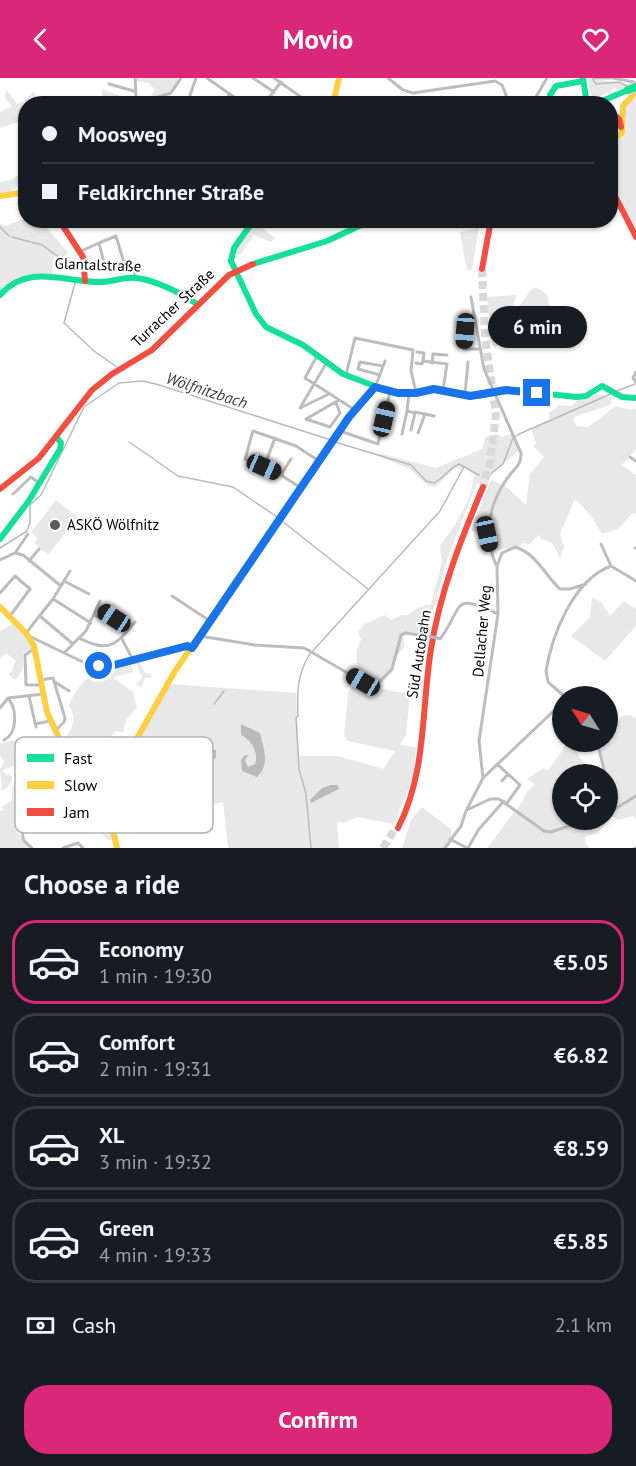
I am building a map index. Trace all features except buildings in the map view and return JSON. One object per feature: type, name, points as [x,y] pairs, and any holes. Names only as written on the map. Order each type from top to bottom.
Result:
[{"type":"main road","points":[[335,96],[339,78]]},
{"type":"main road","points":[[550,96],[555,88],[581,80],[585,96]]},
{"type":"main road","points":[[618,96],[633,92]]},
{"type":"main road","points":[[618,98],[633,92]]},
{"type":"main road","points":[[618,136],[622,133],[623,106],[633,92]]},
{"type":"main road","points":[[618,118],[621,126],[618,134]]},
{"type":"main road","points":[[0,196],[18,193]]},
{"type":"main road","points":[[618,201],[635,232]]},
{"type":"main road","points":[[65,228],[81,251],[85,263],[85,281]]},
{"type":"main road","points":[[249,228],[232,253],[231,261],[256,314],[266,327],[318,355],[346,375],[390,392],[412,394],[443,390],[482,396],[495,392],[522,391],[576,397],[586,396],[602,386],[636,398]]},
{"type":"main road","name":"Turracher Straße","points":[[0,489],[31,466],[92,390],[112,374],[152,350],[197,304],[235,272],[263,259],[327,241],[355,228]]},
{"type":"main road","points":[[481,269],[489,228]]},
{"type":"main road","name":"Glantalstraße","points":[[0,295],[8,284],[25,278],[107,282],[136,278],[197,304]]},
{"type":"main road","points":[[138,737],[155,703],[210,621],[340,431],[375,387]]},
{"type":"main road","points":[[0,539],[61,447],[60,440],[56,436]]},
{"type":"main road","name":"Süd Autobahn","points":[[397,828],[416,780],[425,665],[437,604],[450,560],[481,486]]},
{"type":"main road","points":[[0,607],[27,635],[35,649],[50,721],[57,737]]},
{"type":"main road","points":[[114,833],[117,848]]},
{"type":"street","points":[[135,78],[134,92],[136,96]]},
{"type":"street","points":[[163,96],[171,93],[181,78]]},
{"type":"street","points":[[190,96],[196,78]]},
{"type":"street","points":[[207,78],[232,96]]},
{"type":"street","points":[[253,78],[274,92]]},
{"type":"street","points":[[274,78],[300,96]]},
{"type":"street","points":[[388,78],[403,90],[413,93],[495,81],[502,86],[505,96]]},
{"type":"street","points":[[537,96],[547,78]]},
{"type":"street","points":[[595,78],[634,82],[633,92]]},
{"type":"street","points":[[271,96],[281,82]]},
{"type":"street","points":[[109,84],[134,92]]},
{"type":"street","points":[[81,251],[116,236],[124,263]]},
{"type":"street","points":[[99,243],[105,267],[132,263],[136,278]]},
{"type":"street","points":[[471,297],[484,370],[516,436],[521,453],[520,462],[493,504],[487,534],[497,566]]},
{"type":"street","points":[[475,315],[467,315],[464,349],[481,350]]},
{"type":"street","points":[[459,330],[465,331]]},
{"type":"street","points":[[346,375],[355,338],[424,353],[423,361]]},
{"type":"street","points":[[402,434],[412,394],[411,371],[415,351]]},
{"type":"street","points":[[432,363],[434,354],[447,355]]},
{"type":"street","points":[[318,355],[304,376],[338,401],[356,410]]},
{"type":"street","points":[[375,387],[385,361]]},
{"type":"street","points":[[416,363],[422,364],[423,361],[447,364],[443,390]]},
{"type":"street","points":[[327,362],[300,408],[329,394]]},
{"type":"street","points":[[380,375],[358,369],[360,362],[383,366]]},
{"type":"street","points":[[465,395],[468,362]]},
{"type":"street","points":[[636,372],[633,378],[636,382]]},
{"type":"street","points":[[340,431],[378,444],[390,392]]},
{"type":"street","points":[[338,401],[340,413],[330,427],[306,419],[307,417],[338,401]]},
{"type":"street","points":[[407,411],[434,416]]},
{"type":"street","points":[[411,430],[413,412]]},
{"type":"street","points":[[418,433],[424,414]]},
{"type":"street","points":[[301,488],[281,475],[244,459],[253,431],[296,446],[319,462]]},
{"type":"street","points":[[264,467],[275,438]]},
{"type":"street","points":[[630,457],[636,461]]},
{"type":"street","points":[[281,475],[291,459]]},
{"type":"street","points":[[13,495],[31,477],[39,483]]},
{"type":"street","points":[[0,560],[15,553],[28,534]]},
{"type":"street","points":[[601,544],[610,566],[634,580],[636,573]]},
{"type":"street","name":"Dellacher Weg","points":[[483,778],[479,741],[498,614],[497,566],[502,553],[515,547],[527,553],[543,566],[560,589],[570,589],[586,584]]},
{"type":"street","points":[[29,561],[39,549]]},
{"type":"street","points":[[15,553],[61,586]]},
{"type":"street","points":[[553,686],[548,682],[548,661],[571,600],[586,584],[610,566]]},
{"type":"street","points":[[70,571],[27,635],[64,653],[99,666],[113,665],[132,658],[159,655],[187,646],[192,648]]},
{"type":"street","points":[[0,593],[15,576],[30,590],[9,616]]},
{"type":"street","points":[[64,580],[89,594]]},
{"type":"street","points":[[172,596],[210,621]]},
{"type":"street","points":[[53,599],[91,623]]},
{"type":"street","points":[[64,653],[91,623],[100,601]]},
{"type":"street","points":[[200,636],[255,645],[304,648],[363,682],[376,686],[392,669],[401,635],[406,633],[438,638],[444,634],[450,620],[463,604],[473,602],[498,614]]},
{"type":"street","points":[[98,607],[130,628]]},
{"type":"street","points":[[94,615],[109,623]]},
{"type":"street","points":[[40,616],[73,644]]},
{"type":"street","points":[[79,638],[102,647],[114,644],[135,622]]},
{"type":"street","points":[[121,638],[132,658]]},
{"type":"street","points":[[35,649],[25,655],[26,685],[50,678],[69,691]]},
{"type":"street","points":[[54,732],[65,718],[55,682]]},
{"type":"street","points":[[0,708],[8,698],[44,694]]},
{"type":"street","points":[[29,696],[36,725],[50,721]]},
{"type":"street","points":[[4,740],[10,736],[15,724],[12,704],[8,698]]},
{"type":"street","points":[[445,848],[460,828],[465,811],[483,778],[552,713]]},
{"type":"street","points":[[450,839],[467,848],[479,830],[520,786],[497,765]]},
{"type":"street","points":[[502,781],[508,774]]},
{"type":"street","points":[[618,807],[636,796]]},
{"type":"street","points":[[465,811],[489,799],[505,802],[544,831],[557,830]]},
{"type":"street","points":[[24,833],[24,841],[32,848]]},
{"type":"street","points":[[63,848],[78,843],[83,848]]},
{"type":"shaded area","points":[[135,78],[180,79],[170,93],[161,96],[151,96],[155,89],[148,83],[136,81]]},
{"type":"shaded area","points":[[587,78],[633,85],[617,90],[615,87],[600,96],[591,96]]},
{"type":"shaded area","points":[[102,89],[120,96],[102,96]]},
{"type":"shaded area","points":[[7,90],[18,104],[18,122],[0,128],[0,112],[12,106],[4,97]]},
{"type":"shaded area","points":[[636,96],[635,226],[618,193],[618,140],[623,137],[626,128],[624,108]]},
{"type":"shaded area","points":[[18,175],[18,186],[7,195],[0,196],[0,182],[11,180]]},
{"type":"shaded area","points":[[18,221],[18,228],[47,228],[68,252],[64,260],[54,255],[52,276],[19,277],[0,289],[0,224],[6,226]]},
{"type":"shaded area","points":[[250,228],[262,228],[275,238],[271,242],[254,235],[240,255],[234,252]]},
{"type":"shaded area","points":[[479,228],[472,270],[467,271],[460,232]]},
{"type":"shaded area","points":[[536,287],[548,295],[549,306],[529,328],[518,327],[513,323],[512,316],[530,291]]},
{"type":"shaded area","points":[[517,295],[495,349],[491,342],[487,297]]},
{"type":"shaded area","points":[[599,394],[612,398],[610,405],[574,417],[573,421],[577,426],[588,427],[616,406],[631,410],[636,408],[636,449],[622,465],[636,475],[636,513],[632,514],[618,529],[602,534],[591,516],[575,499],[560,534],[564,547],[560,558],[552,543],[541,539],[539,535],[529,545],[523,543],[518,547],[498,550],[471,530],[491,480],[505,485],[526,505],[530,474],[544,457],[533,446],[536,444],[531,428],[550,420],[548,413],[556,409],[558,405],[571,406],[578,400]]},
{"type":"shaded area","points":[[513,433],[519,450],[490,477],[487,486],[477,483],[448,557],[427,633],[403,634],[404,648],[397,656],[392,672],[381,685],[381,689],[410,694],[406,735],[400,745],[416,747],[414,775],[394,824],[357,817],[344,823],[337,822],[339,848],[228,848],[223,802],[213,804],[213,737],[139,737],[169,684],[296,693],[299,756],[338,756],[383,769],[395,751],[348,741],[344,736],[348,693],[359,677],[356,652],[361,639],[358,632],[365,624],[385,615],[391,620],[431,604],[442,562],[440,546],[466,504],[474,475],[464,468],[454,469],[436,487],[429,486],[409,469],[378,456],[379,453],[436,468],[482,449],[485,437],[497,434],[502,437]]},
{"type":"shaded area","name":"ASKÖ Wölfnitz","points":[[56,500],[78,517],[48,555],[34,543],[38,538],[31,532]]},
{"type":"shaded area","points":[[592,597],[601,602],[610,616],[624,601],[636,609],[636,626],[605,661],[571,636],[590,617]]},
{"type":"shaded area","points":[[14,623],[25,633],[33,648],[23,653],[23,669],[15,680],[9,675],[16,661],[6,653],[0,659],[0,631]]},
{"type":"shaded area","points":[[138,659],[145,673],[150,674],[152,678],[145,678],[141,687],[136,684],[142,678],[137,664],[131,665],[134,672],[113,677],[133,692],[137,708],[126,720],[123,732],[116,731],[110,737],[64,737],[73,719],[69,705],[81,684],[96,672],[115,664]]},
{"type":"shaded area","points":[[630,715],[636,718],[636,820],[633,816],[618,820],[618,764],[603,764],[599,752],[618,752],[618,721],[622,716]]},
{"type":"shaded area","points":[[241,724],[260,733],[265,761],[257,777],[242,771],[241,760],[245,755],[248,755],[245,761],[248,767],[255,764],[256,756],[251,744],[241,735]]},
{"type":"shaded area","points":[[15,740],[15,766],[4,769],[3,772],[13,777],[8,787],[2,791],[0,769],[4,762],[0,755],[0,743]]},
{"type":"shaded area","points":[[213,750],[216,750],[216,757],[213,760]]},
{"type":"shaded area","points":[[561,752],[576,752],[584,764],[553,764]]},
{"type":"shaded area","points":[[552,765],[552,830],[600,830],[598,833],[585,837],[585,842],[590,848],[487,848],[535,784],[527,779],[543,768],[548,771]]},
{"type":"shaded area","points":[[15,783],[15,833],[18,833],[31,848],[0,848],[0,810],[3,811],[2,807],[12,800]]},
{"type":"shaded area","points":[[338,785],[339,789],[311,803],[310,800],[322,788]]},
{"type":"shaded area","points":[[422,807],[451,829],[451,836],[444,848],[402,848],[411,820]]},
{"type":"shaded area","points":[[101,833],[113,833],[114,839],[110,841]]},
{"type":"waterway","points":[[592,78],[596,84],[619,82]]},
{"type":"waterway","points":[[619,82],[629,87]]},
{"type":"waterway","points":[[0,227],[9,236]]},
{"type":"waterway","points":[[12,237],[42,245],[60,258]]},
{"type":"waterway","points":[[75,283],[64,323],[94,351],[117,367]]},
{"type":"waterway","name":"Wölfnitzbach","points":[[0,548],[27,531],[30,522],[30,505],[41,495],[84,407],[119,383],[142,381],[156,384],[331,440]]},
{"type":"waterway","name":"Wölfnitzbach","points":[[617,391],[635,384]]},
{"type":"waterway","name":"Wölfnitzbach","points":[[489,475],[503,464],[513,438],[519,434],[613,393]]},
{"type":"waterway","points":[[129,442],[154,459]]},
{"type":"waterway","name":"Wölfnitzbach","points":[[335,442],[411,465],[426,481],[434,483],[459,464],[479,475]]},
{"type":"waterway","points":[[155,460],[178,476],[233,487],[277,517]]},
{"type":"waterway","points":[[311,848],[306,794],[299,769],[296,718],[302,670],[309,655],[440,511],[464,467]]},
{"type":"waterway","points":[[282,521],[368,589]]},
{"type":"waterway","points":[[214,704],[224,691]]},
{"type":"tunnel","points":[[482,269],[485,337],[496,415],[490,463],[483,487]]},
{"type":"tunnel","points":[[383,848],[396,827]]},
{"type":"traffic: fast","points":[[583,78],[586,96]]},
{"type":"traffic: fast","points":[[550,96],[556,86],[583,81]]},
{"type":"traffic: fast","points":[[628,90],[636,87]]},
{"type":"traffic: fast","points":[[614,96],[628,90]]},
{"type":"traffic: fast","points":[[248,228],[234,248],[231,261],[256,314],[266,327],[303,345],[343,374],[390,392],[409,394],[434,389],[477,396],[513,390],[576,397],[586,396],[602,386],[622,397],[636,398]]},
{"type":"traffic: fast","points":[[253,264],[327,241],[355,228]]},
{"type":"traffic: fast","points":[[0,295],[22,279],[34,277],[47,276],[100,282],[132,278],[161,285],[197,304]]},
{"type":"traffic: fast","points":[[233,586],[349,417],[375,387]]},
{"type":"traffic: fast","points":[[0,539],[28,502],[60,449],[61,443],[56,436]]},
{"type":"traffic: slow","points":[[335,96],[339,78]]},
{"type":"traffic: slow","points":[[618,136],[622,133],[623,106],[635,93]]},
{"type":"traffic: slow","points":[[0,196],[18,193]]},
{"type":"traffic: slow","points":[[138,737],[175,671],[233,586]]},
{"type":"traffic: slow","points":[[0,607],[26,633],[34,646],[47,712],[59,737]]},
{"type":"traffic: slow","points":[[114,833],[117,848]]},
{"type":"traffic: jam","points":[[618,118],[621,127]]},
{"type":"traffic: jam","points":[[618,202],[636,237]]},
{"type":"traffic: jam","points":[[64,228],[83,257],[85,281]]},
{"type":"traffic: jam","points":[[482,269],[490,228]]},
{"type":"traffic: jam","points":[[0,489],[39,458],[92,390],[112,374],[152,350],[229,275],[253,264]]},
{"type":"traffic: jam","points":[[398,828],[414,785],[419,763],[431,649],[440,607],[459,546],[483,487]]},
{"type":"place","name":"ASKÖ Wölfnitz","points":[[55,525]]},
{"type":"route","points":[[99,666],[110,666],[132,658],[159,655],[187,646],[192,648],[349,417],[375,387],[390,392],[409,394],[434,389],[470,396],[482,396],[506,390],[537,393]]}]
